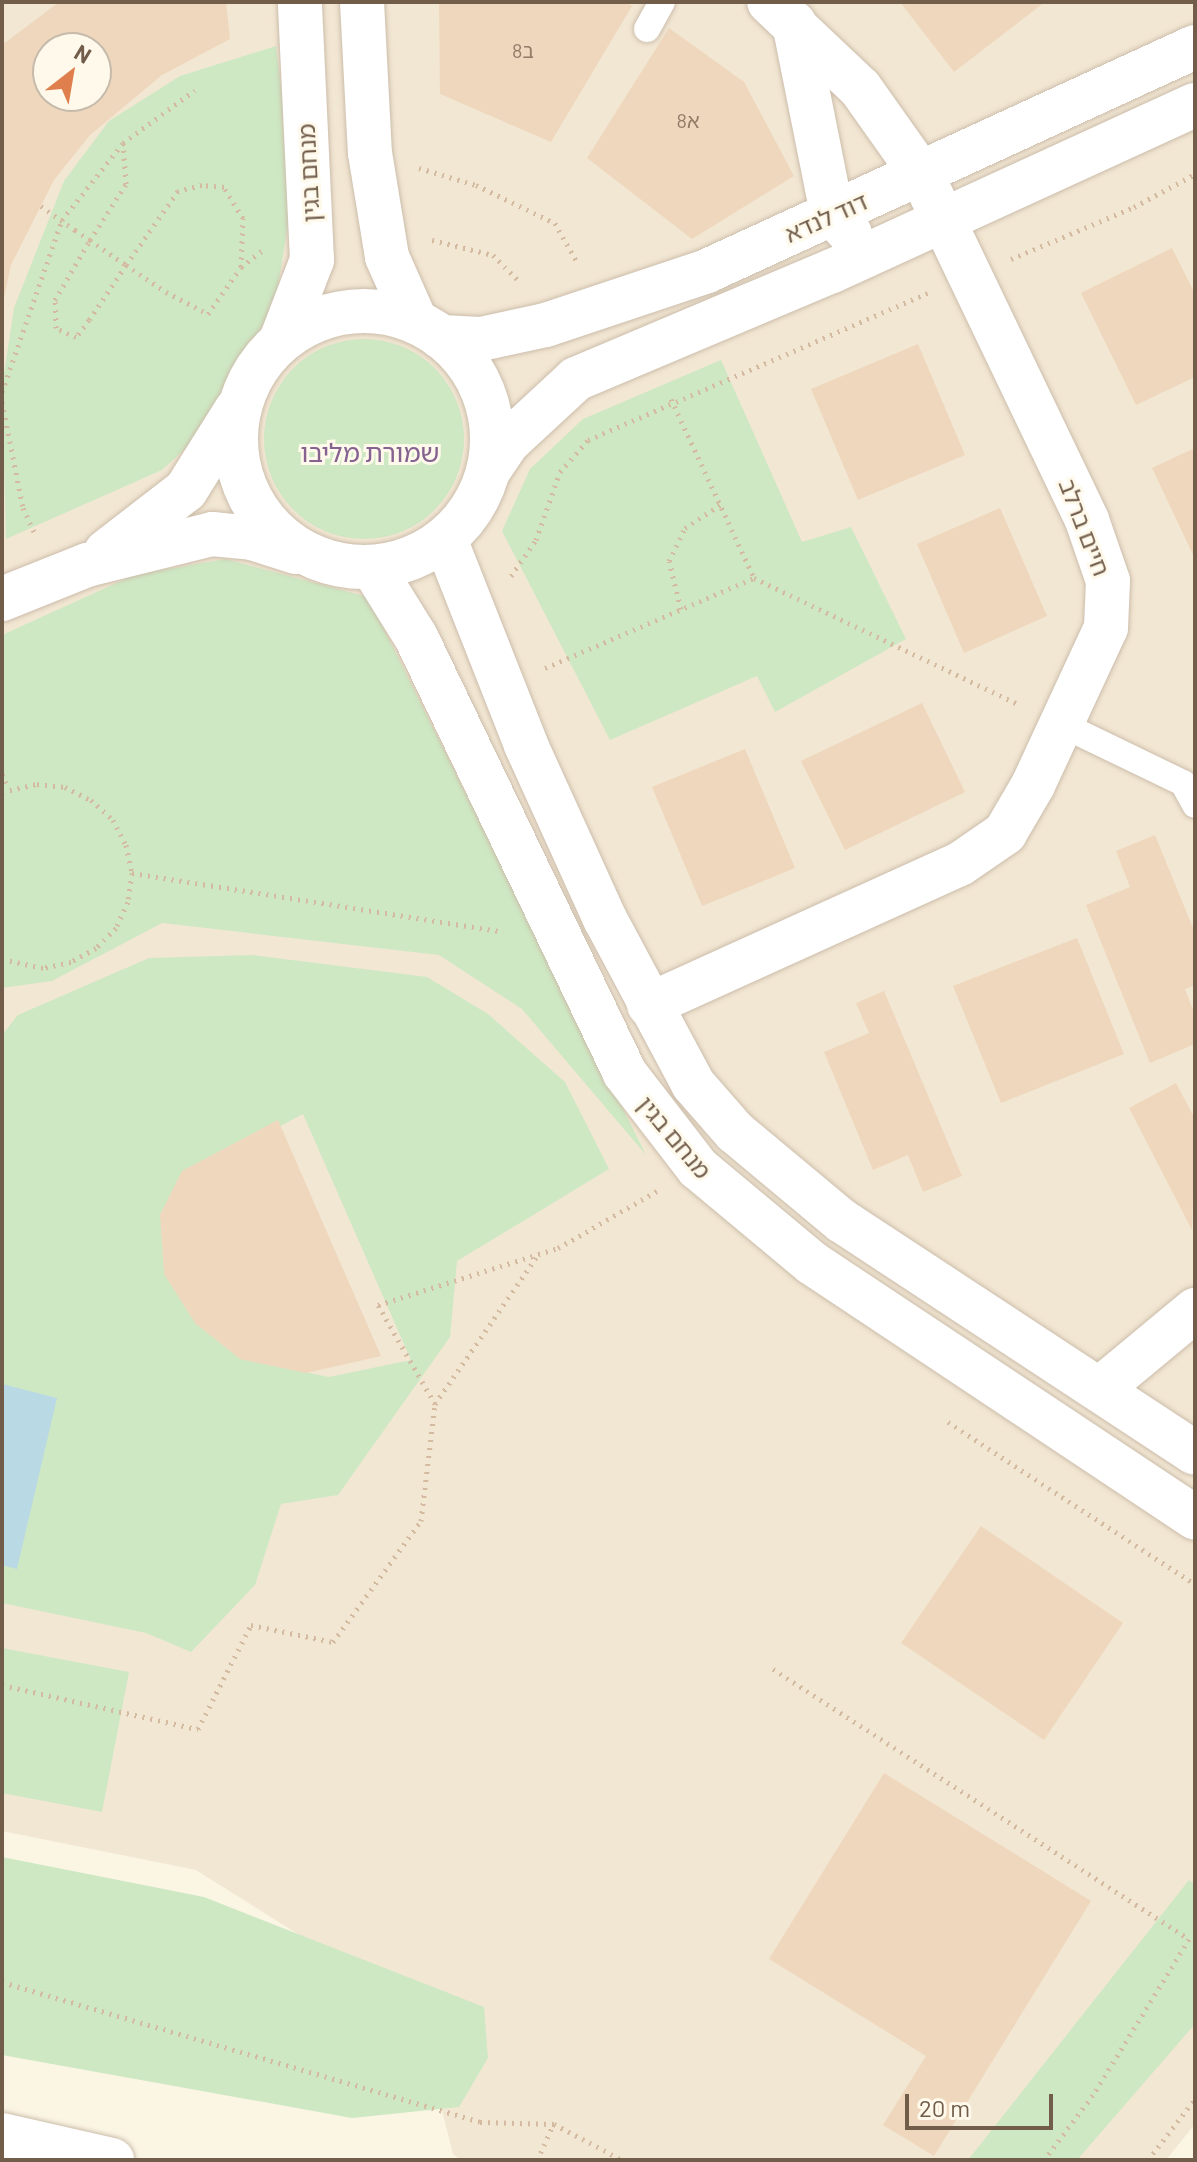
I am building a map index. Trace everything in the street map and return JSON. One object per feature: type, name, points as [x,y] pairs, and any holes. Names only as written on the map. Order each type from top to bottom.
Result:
[{"type":"street","name":"מנחם בגין","points":[[282,338],[312,260],[300,2]]},
{"type":"street","points":[[362,2],[370,153],[387,257],[429,329],[468,363],[486,397],[493,433],[489,470]]},
{"type":"street","name":"חיים ברלב","points":[[649,1005],[960,864],[1005,833],[1063,725],[1106,628],[1108,581],[1087,520],[921,174],[860,88],[782,12]]},
{"type":"street","name":"חיים ברלב","points":[[782,12],[832,214]]},
{"type":"street","name":"דוד לנדא","points":[[429,329],[481,339],[601,307],[707,271],[1195,47]]},
{"type":"street","points":[[2,599],[87,565],[212,534],[252,538],[328,563],[373,568],[411,559],[445,539],[471,511],[489,470],[507,443],[564,387],[647,348],[945,221],[1195,105]]},
{"type":"street","points":[[832,214],[870,254]]},
{"type":"street","points":[[87,565],[186,490],[239,405],[249,377],[282,338],[313,320],[347,311],[383,311],[429,329]]},
{"type":"street","points":[[239,405],[234,445],[243,484],[272,528],[292,546],[328,563]]},
{"type":"street","name":"מנחם בגין","points":[[445,539],[526,745],[649,1005],[693,1084],[777,1170],[842,1221],[1195,1453]]},
{"type":"street","name":"מנחם בגין","points":[[373,568],[416,637],[558,941],[624,1072],[652,1115],[698,1168],[812,1263],[1195,1517]]},
{"type":"street","points":[[1100,1389],[1195,1310]]},
{"type":"street","points":[[2,2135],[112,2160]]},
{"type":"lane","points":[[647,29],[662,2]]},
{"type":"lane","points":[[1063,725],[1183,783],[1195,805]]},
{"type":"path","points":[[2,392],[62,220],[123,143],[195,90]]},
{"type":"path","points":[[123,143],[126,184],[55,300],[56,328],[76,337],[178,191],[202,185],[224,187],[243,218],[241,267]]},
{"type":"path","points":[[370,153],[476,185],[555,223],[601,307]]},
{"type":"path","points":[[588,440],[671,400],[1134,207],[1195,174]]},
{"type":"path","points":[[41,206],[126,265],[208,314],[241,267],[268,245]]},
{"type":"path","points":[[647,348],[754,578],[1063,725]]},
{"type":"path","points":[[2,402],[23,508]]},
{"type":"path","points":[[681,609],[669,561],[685,528],[720,505]]},
{"type":"path","points":[[543,669],[754,578]]},
{"type":"path","points":[[2,774],[5,790],[65,787],[91,800],[113,820],[126,845],[132,873],[128,902],[116,928],[96,948],[71,962],[43,968],[2,959]]},
{"type":"path","points":[[132,873],[558,941]]},
{"type":"path","points":[[435,1404],[378,1305],[537,1255],[698,1168]]},
{"type":"path","points":[[2,1685],[198,1729],[251,1625],[333,1642],[421,1521],[435,1404],[537,1255]]},
{"type":"path","points":[[948,1422],[1195,1584]]},
{"type":"path","points":[[773,1669],[1189,1939],[1093,2095],[1044,2160]]},
{"type":"path","points":[[2,1982],[480,2122],[554,2124],[622,2160]]},
{"type":"path","points":[[1148,2160],[1195,2099]]},
{"type":"path","points":[[537,2160],[554,2124]]},
{"type":"shaded area","points":[[2,2],[1195,2],[1195,2124],[1166,2160],[461,2160],[453,2154],[416,2008],[196,1870],[2,1831]]},
{"type":"green space","points":[[276,46],[294,188],[275,304],[199,436],[162,470],[6,539],[2,387],[14,308],[64,181],[109,121],[180,76]]},
{"type":"green space","points":[[364,339],[402,347],[434,369],[456,401],[464,439],[456,477],[434,509],[402,531],[364,539],[326,531],[294,509],[272,477],[264,439],[272,401],[294,369],[326,347]]},
{"type":"green space","points":[[721,360],[802,542],[851,527],[906,639],[775,712],[757,676],[610,740],[502,531],[530,469],[583,419]]},
{"type":"green space","points":[[225,559],[368,597],[646,1155],[522,1009],[439,955],[162,923],[52,981],[2,988],[2,635],[134,575]]},
{"type":"green space","points":[[252,955],[427,977],[488,1014],[565,1082],[609,1169],[457,1261],[450,1337],[338,1495],[281,1504],[255,1585],[191,1652],[146,1633],[2,1603],[2,1035],[18,1015],[149,958]],"holes":[[[303,1114],[411,1360],[329,1377],[261,1363],[201,1168]]]},
{"type":"green space","points":[[2,1648],[129,1672],[102,1812],[2,1793]]},
{"type":"green space","points":[[2,1857],[204,1897],[484,2007],[488,2058],[459,2107],[352,2118],[2,2055]]},
{"type":"green space","points":[[1189,1880],[1195,1885],[1195,2024],[1077,2160],[968,2160]]},
{"type":"water","points":[[2,1384],[57,1398],[17,1569],[2,1565]]},
{"type":"building","points":[[59,2],[226,2],[230,39],[162,75],[90,135],[54,180],[11,265],[2,307],[2,45]]},
{"type":"building","points":[[439,2],[626,2],[632,6],[551,142],[440,94]]},
{"type":"building","points":[[900,2],[1045,2],[954,72]]},
{"type":"building","points":[[669,28],[744,82],[794,176],[692,239],[587,158]]},
{"type":"building","points":[[1172,248],[1195,294],[1195,377],[1136,405],[1081,293]]},
{"type":"building","points":[[918,344],[965,455],[858,500],[811,389]]},
{"type":"building","points":[[1195,448],[1195,559],[1152,468]]},
{"type":"building","points":[[1000,508],[1047,616],[964,653],[917,544]]},
{"type":"building","points":[[922,703],[965,792],[845,850],[801,761]]},
{"type":"building","points":[[745,749],[795,868],[702,906],[652,787]]},
{"type":"building","points":[[1155,835],[1195,933],[1195,985],[1185,989],[1195,1015],[1195,1044],[1150,1063],[1086,905],[1130,887],[1116,851]]},
{"type":"building","points":[[1077,938],[1124,1054],[1001,1103],[953,986]]},
{"type":"building","points":[[884,991],[962,1176],[923,1192],[908,1155],[873,1170],[824,1052],[869,1033],[856,1003]]},
{"type":"building","points":[[1176,1083],[1195,1119],[1192,1230],[1129,1108]]},
{"type":"building","points":[[278,1120],[381,1356],[306,1373],[240,1359],[195,1323],[164,1274],[160,1215],[182,1171]]},
{"type":"building","points":[[981,1526],[1123,1623],[1044,1740],[901,1643]]},
{"type":"building","points":[[884,1773],[1091,1901],[934,2156],[883,2125],[926,2056],[769,1959]]},
{"type":"district","name":"שמורת מליבו","points":[[370,452]]}]
